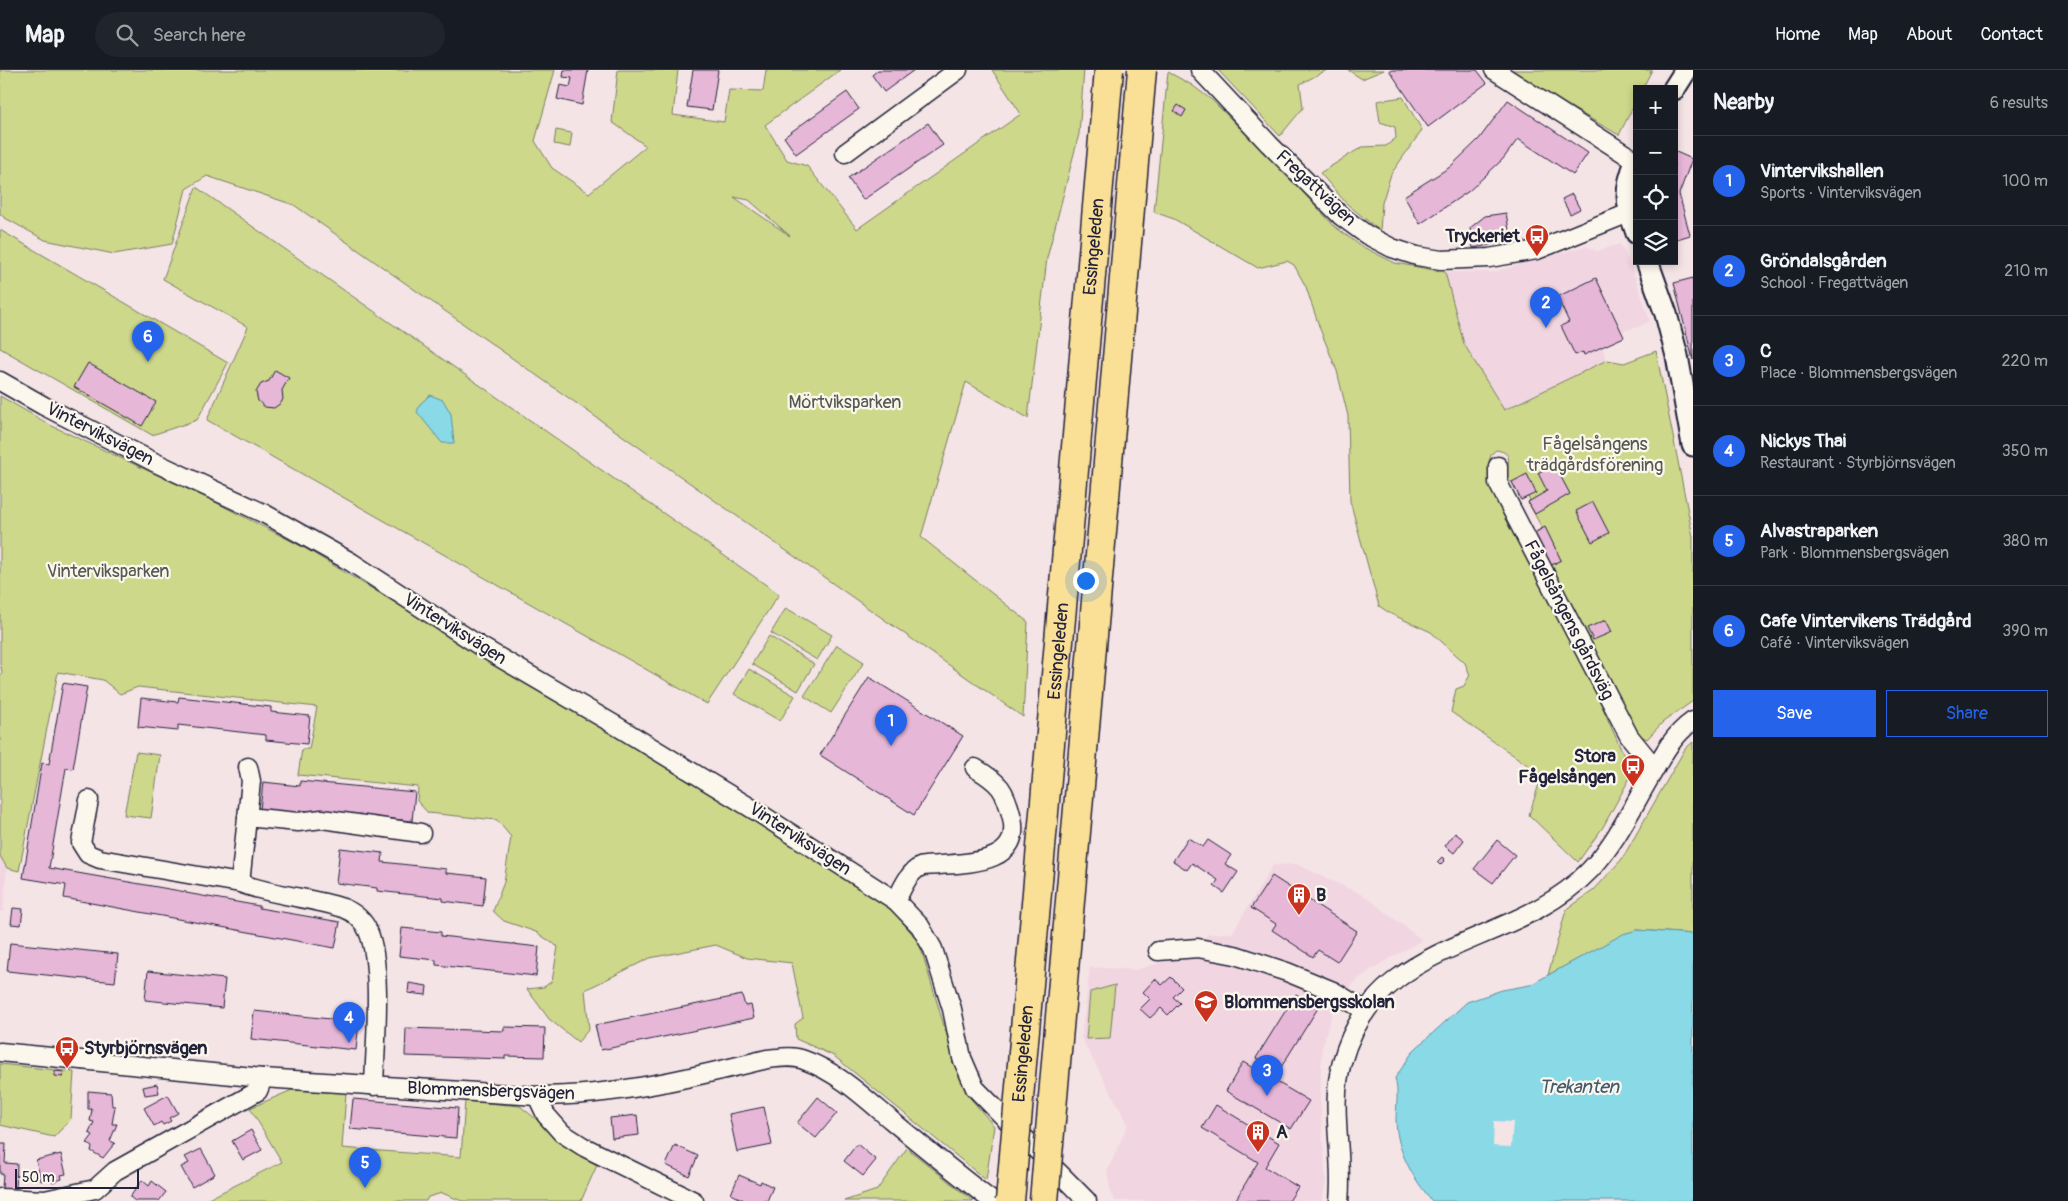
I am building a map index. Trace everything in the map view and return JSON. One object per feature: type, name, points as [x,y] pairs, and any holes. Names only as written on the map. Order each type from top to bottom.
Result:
[{"type":"highway","name":"Essingeleden","points":[[1010,1201],[1109,70]]},
{"type":"highway","name":"Essingeleden","points":[[1044,1201],[1142,70]]},
{"type":"street","points":[[845,153],[958,70]]},
{"type":"street","name":"Fregattvägen","points":[[1200,70],[1269,144],[1341,216],[1392,248],[1417,256],[1441,260],[1489,258],[1537,250],[1629,213]]},
{"type":"street","points":[[1494,70],[1633,158]]},
{"type":"street","points":[[1633,171],[1627,187],[1629,213],[1633,223]]},
{"type":"street","points":[[1648,265],[1666,314],[1677,356],[1693,445]]},
{"type":"street","name":"Vinterviksvägen","points":[[0,381],[44,406],[154,462],[265,514],[350,562],[480,646],[756,811],[896,901],[920,926],[933,949],[952,1009],[962,1058],[975,1088],[1087,1201]]},
{"type":"street","name":"Fågelsångens gårdsväg","points":[[1498,466],[1498,483],[1628,736],[1655,768]]},
{"type":"street","points":[[1339,1201],[1341,1183],[1337,1093],[1342,1062],[1352,1033],[1364,1010],[1377,995],[1411,968],[1435,954],[1514,920],[1568,889],[1590,870],[1605,852],[1668,746],[1685,726],[1693,721]]},
{"type":"street","points":[[240,883],[251,781],[248,768]]},
{"type":"street","points":[[896,901],[909,877],[921,866],[989,860],[1003,852],[1012,840],[1013,822],[1008,800],[996,780],[975,768]]},
{"type":"street","points":[[89,800],[81,844],[88,854],[109,860],[240,883],[258,890],[345,909],[360,919],[368,930],[376,971],[374,1086]]},
{"type":"street","points":[[247,817],[298,822],[322,820],[421,833]]},
{"type":"street","points":[[1158,951],[1198,948],[1235,955],[1287,972],[1333,991],[1364,1010]]},
{"type":"street","name":"Blommensbergsvägen","points":[[0,1052],[263,1078],[537,1096],[566,1096],[621,1091],[767,1059],[790,1057],[803,1059],[826,1070],[851,1087],[956,1174],[992,1201]]},
{"type":"street","points":[[0,1198],[45,1200],[98,1195],[115,1171],[258,1091],[263,1078]]},
{"type":"street","points":[[537,1096],[546,1115],[562,1133],[584,1148],[694,1201]]},
{"type":"shaded area","points":[[1620,244],[1632,268],[1650,321],[1638,327],[1622,331],[1624,337],[1602,347],[1607,360],[1504,410],[1464,344],[1445,272],[1493,272],[1586,246],[1597,251]]},
{"type":"shaded area","points":[[0,856],[7,868],[3,912],[0,912]]},
{"type":"shaded area","name":"Blommensbergsskolan","points":[[1296,864],[1365,896],[1422,940],[1372,969],[1356,981],[1334,1008],[1322,1048],[1320,1099],[1326,1181],[1322,1201],[1115,1201],[1111,1195],[1107,1172],[1128,1124],[1081,1038],[1090,967],[1135,970],[1197,952],[1207,934],[1232,933],[1273,865]]},
{"type":"green space","name":"Mörtviksparken","points":[[0,70],[555,70],[535,141],[552,168],[589,193],[646,146],[612,122],[618,70],[678,70],[673,115],[724,122],[729,90],[763,91],[766,70],[840,70],[765,125],[787,160],[807,166],[857,229],[1021,114],[992,70],[1084,70],[1079,134],[1047,258],[1028,418],[966,382],[921,537],[1028,622],[1023,717],[294,205],[207,176],[186,189],[172,244],[114,254],[45,240],[0,214]],"holes":[[[734,197],[749,200],[790,236]]]},
{"type":"green space","points":[[1218,70],[1327,70],[1300,84],[1303,108],[1280,136]]},
{"type":"green space","points":[[1348,70],[1384,70],[1362,79]]},
{"type":"green space","points":[[1512,70],[1652,70],[1644,85],[1633,85],[1633,107],[1619,135],[1539,89]]},
{"type":"green space","name":"Fågelsångens trädgårdsförening","points":[[1168,72],[1192,85],[1213,101],[1334,226],[1361,246],[1395,263],[1445,272],[1464,344],[1504,410],[1607,360],[1624,363],[1656,351],[1693,537],[1693,701],[1663,722],[1647,739],[1632,732],[1531,535],[1542,528],[1528,502],[1530,500],[1528,497],[1521,500],[1512,482],[1506,480],[1507,454],[1496,450],[1491,455],[1490,461],[1489,475],[1567,627],[1632,774],[1603,827],[1578,862],[1529,815],[1542,775],[1451,712],[1456,689],[1464,686],[1470,675],[1465,663],[1431,632],[1391,614],[1379,606],[1350,501],[1348,416],[1337,371],[1306,287],[1294,265],[1287,261],[1258,268],[1174,219],[1154,212]]},
{"type":"green space","points":[[1403,97],[1422,130],[1391,174],[1382,203],[1380,231],[1347,204],[1320,173],[1362,147],[1386,146],[1396,138],[1395,127],[1380,122],[1377,101]]},
{"type":"green space","points":[[556,130],[572,133],[570,147],[554,144]]},
{"type":"green space","points":[[196,187],[779,594],[707,704],[207,420],[248,327],[163,279]]},
{"type":"green space","points":[[0,230],[228,363],[197,420],[152,435],[0,348]]},
{"type":"green space","name":"Vinterviksparken","points":[[0,396],[52,426],[209,499],[303,547],[686,778],[889,906],[919,942],[956,1066],[971,1099],[994,1126],[986,1180],[834,1056],[796,1039],[795,1024],[803,1018],[792,963],[747,958],[716,945],[650,958],[585,990],[589,1029],[578,1042],[549,1019],[527,989],[544,987],[552,981],[558,947],[536,932],[504,921],[493,911],[504,882],[511,837],[497,820],[428,813],[417,801],[418,787],[298,775],[302,749],[309,749],[317,707],[138,687],[120,694],[103,680],[58,672],[19,871],[7,868],[0,856],[0,676],[2,672],[0,663]]},
{"type":"green space","points":[[786,608],[832,635],[817,660],[771,633]]},
{"type":"green space","points":[[769,636],[814,664],[798,691],[752,664]]},
{"type":"green space","points":[[837,645],[864,662],[831,713],[804,696]]},
{"type":"green space","points":[[749,669],[795,696],[780,721],[734,694]]},
{"type":"green space","points":[[1693,742],[1693,934],[1637,930],[1623,935],[1548,975],[1566,910],[1594,890],[1622,859],[1685,749]]},
{"type":"green space","points":[[136,752],[160,755],[151,818],[124,815]]},
{"type":"green space","points":[[1115,985],[1110,1038],[1086,1039],[1090,992]]},
{"type":"green space","points":[[0,1064],[74,1072],[71,1119],[54,1137],[0,1125]]},
{"type":"green space","points":[[292,1090],[346,1093],[342,1148],[461,1157],[465,1101],[520,1106],[580,1155],[597,1165],[581,1201],[462,1201],[442,1193],[428,1197],[426,1201],[204,1201],[282,1162],[250,1108]]},
{"type":"green space","points":[[907,1148],[973,1201],[844,1201],[877,1190]]},
{"type":"water","points":[[430,395],[443,400],[451,414],[454,443],[442,443],[417,412],[420,404]]},
{"type":"water","name":"Trekanten","points":[[1637,930],[1693,934],[1693,1201],[1432,1201],[1418,1183],[1407,1164],[1397,1132],[1395,1078],[1414,1050],[1467,1002],[1502,990],[1530,985],[1623,934]]},
{"type":"pier","points":[[1494,1121],[1513,1122],[1511,1147],[1493,1146]]},
{"type":"building","points":[[564,70],[588,70],[582,105],[557,99],[560,85],[570,87],[572,78],[563,77]]},
{"type":"building","points":[[693,70],[718,70],[712,110],[687,107]]},
{"type":"building","points":[[878,70],[914,70],[884,92],[872,75]]},
{"type":"building","points":[[1389,70],[1477,70],[1487,83],[1428,127]]},
{"type":"building","points":[[847,92],[859,109],[796,154],[784,137]]},
{"type":"building","points":[[1508,100],[1588,153],[1573,175],[1518,139],[1503,159],[1469,191],[1420,224],[1404,196],[1450,167],[1479,139]]},
{"type":"building","points":[[1178,105],[1186,110],[1182,117],[1174,111]]},
{"type":"building","points":[[928,123],[943,145],[863,200],[848,178]]},
{"type":"building","points":[[1678,153],[1692,159],[1679,194],[1690,235],[1678,239]]},
{"type":"building","points":[[1572,194],[1580,209],[1570,214],[1562,199]]},
{"type":"building","points":[[1506,213],[1511,241],[1473,248],[1470,228],[1485,216]]},
{"type":"building","points":[[1596,278],[1624,337],[1584,355],[1583,352],[1575,355],[1561,326],[1569,322],[1557,297]]},
{"type":"building","points":[[1693,278],[1693,360],[1674,283]]},
{"type":"building","points":[[88,363],[156,402],[142,426],[74,387]]},
{"type":"building","points":[[275,370],[289,378],[282,390],[283,399],[281,403],[274,408],[265,407],[258,401],[256,392],[261,384],[269,381]]},
{"type":"building","points":[[1554,464],[1570,494],[1535,514],[1528,502],[1547,491],[1538,473]]},
{"type":"building","points":[[1527,474],[1536,493],[1521,500],[1512,482]]},
{"type":"building","points":[[1593,502],[1609,533],[1592,542],[1576,511]]},
{"type":"building","points":[[1545,527],[1561,560],[1548,567],[1531,535]]},
{"type":"building","points":[[1606,620],[1612,632],[1593,640],[1587,628]]},
{"type":"building","points":[[869,677],[963,736],[914,815],[820,755]]},
{"type":"building","points":[[63,683],[87,687],[73,769],[66,768],[49,868],[340,922],[335,948],[64,898],[66,885],[23,878],[42,763],[49,764]]},
{"type":"building","points":[[179,697],[271,707],[271,712],[310,716],[307,744],[266,740],[266,735],[178,725],[178,731],[138,727],[141,698],[178,702]]},
{"type":"building","points":[[300,781],[415,792],[412,821],[299,810],[299,814],[260,810],[263,782],[300,786]]},
{"type":"building","points":[[1455,833],[1464,840],[1454,853],[1445,846]]},
{"type":"building","points":[[1188,838],[1203,847],[1208,840],[1231,855],[1225,864],[1238,872],[1224,893],[1214,886],[1218,880],[1192,863],[1187,870],[1173,861]]},
{"type":"building","points":[[1497,840],[1515,855],[1493,883],[1474,869]]},
{"type":"building","points":[[340,848],[383,853],[382,862],[446,869],[446,873],[486,877],[483,906],[443,901],[443,898],[377,891],[377,888],[336,883]]},
{"type":"building","points":[[1442,857],[1445,860],[1440,865],[1437,862]]},
{"type":"building","name":"B","points":[[1272,876],[1357,931],[1337,962],[1318,950],[1313,957],[1272,930],[1276,924],[1251,908]]},
{"type":"building","points":[[13,908],[23,909],[21,925],[11,924]]},
{"type":"building","points":[[402,928],[441,932],[441,936],[539,947],[536,976],[436,965],[436,960],[399,956]]},
{"type":"building","points":[[10,943],[118,954],[115,982],[7,971]]},
{"type":"building","points":[[148,971],[225,979],[222,1008],[145,1000]]},
{"type":"building","points":[[1171,977],[1182,988],[1173,997],[1180,1003],[1168,1015],[1161,1008],[1150,1018],[1140,1009],[1150,999],[1143,992],[1155,979],[1162,985]]},
{"type":"building","points":[[409,983],[427,986],[426,995],[408,993]]},
{"type":"building","points":[[1296,994],[1318,1008],[1278,1072],[1256,1058]]},
{"type":"building","points":[[742,995],[745,1006],[751,1005],[754,1018],[601,1050],[595,1025]]},
{"type":"building","points":[[254,1011],[359,1022],[356,1050],[251,1039]]},
{"type":"building","points":[[504,1027],[545,1028],[544,1057],[505,1056],[505,1059],[405,1056],[406,1028],[504,1031]]},
{"type":"building","points":[[1243,1062],[1309,1101],[1291,1129],[1226,1091]]},
{"type":"building","points":[[55,1071],[64,1072],[63,1077],[55,1076]]},
{"type":"building","points":[[157,1084],[159,1093],[145,1095],[143,1087]]},
{"type":"building","points":[[88,1091],[111,1093],[112,1106],[115,1106],[112,1124],[117,1124],[110,1141],[115,1143],[103,1158],[91,1151],[92,1147],[87,1143],[93,1135],[89,1133],[94,1122],[90,1121],[92,1109],[88,1109]]},
{"type":"building","points":[[168,1095],[178,1113],[169,1118],[171,1121],[163,1125],[161,1122],[154,1126],[144,1108]]},
{"type":"building","points":[[818,1097],[837,1113],[816,1138],[797,1123]]},
{"type":"building","points":[[353,1099],[458,1108],[456,1138],[350,1129]]},
{"type":"building","name":"A","points":[[1216,1105],[1279,1143],[1265,1167],[1298,1187],[1289,1201],[1235,1201],[1258,1162],[1202,1128]]},
{"type":"building","points":[[764,1107],[772,1145],[737,1152],[729,1114]]},
{"type":"building","points":[[637,1115],[639,1135],[612,1138],[610,1118]]},
{"type":"building","points":[[251,1130],[262,1150],[243,1160],[232,1141]]},
{"type":"building","points":[[0,1144],[6,1144],[5,1163],[17,1164],[16,1189],[2,1189],[3,1174],[0,1174]]},
{"type":"building","points":[[857,1144],[876,1160],[863,1176],[844,1161]]},
{"type":"building","points":[[675,1145],[698,1156],[689,1176],[666,1165]]},
{"type":"building","points":[[201,1149],[215,1174],[192,1187],[181,1167],[189,1163],[185,1157]]},
{"type":"building","points":[[61,1154],[66,1174],[61,1175],[62,1179],[52,1182],[51,1178],[41,1181],[36,1160]]},
{"type":"building","points":[[739,1175],[760,1184],[761,1181],[773,1187],[767,1201],[746,1201],[731,1194]]},
{"type":"building","points":[[142,1180],[149,1186],[152,1181],[166,1192],[159,1201],[135,1201],[130,1197]]},
{"type":"place","name":"Tryckeriet","points":[[1537,257]]},
{"type":"place","name":"Gröndalsgården","points":[[1546,328]]},
{"type":"place","name":"Cafe Vintervikens Trädgård","points":[[148,362]]},
{"type":"place","name":"Vintervikshallen","points":[[891,746]]},
{"type":"place","name":"Stora Fågelsången","points":[[1633,787]]},
{"type":"place","name":"B","points":[[1299,916]]},
{"type":"place","name":"Blommensbergsskolan","points":[[1206,1023]]},
{"type":"place","name":"Nickys Thai","points":[[349,1043]]},
{"type":"place","name":"Styrbjörnsvägen","points":[[67,1069]]},
{"type":"place","name":"C","points":[[1267,1096]]},
{"type":"place","name":"A","points":[[1258,1153]]},
{"type":"place","name":"Alvastraparken","points":[[365,1188]]}]
